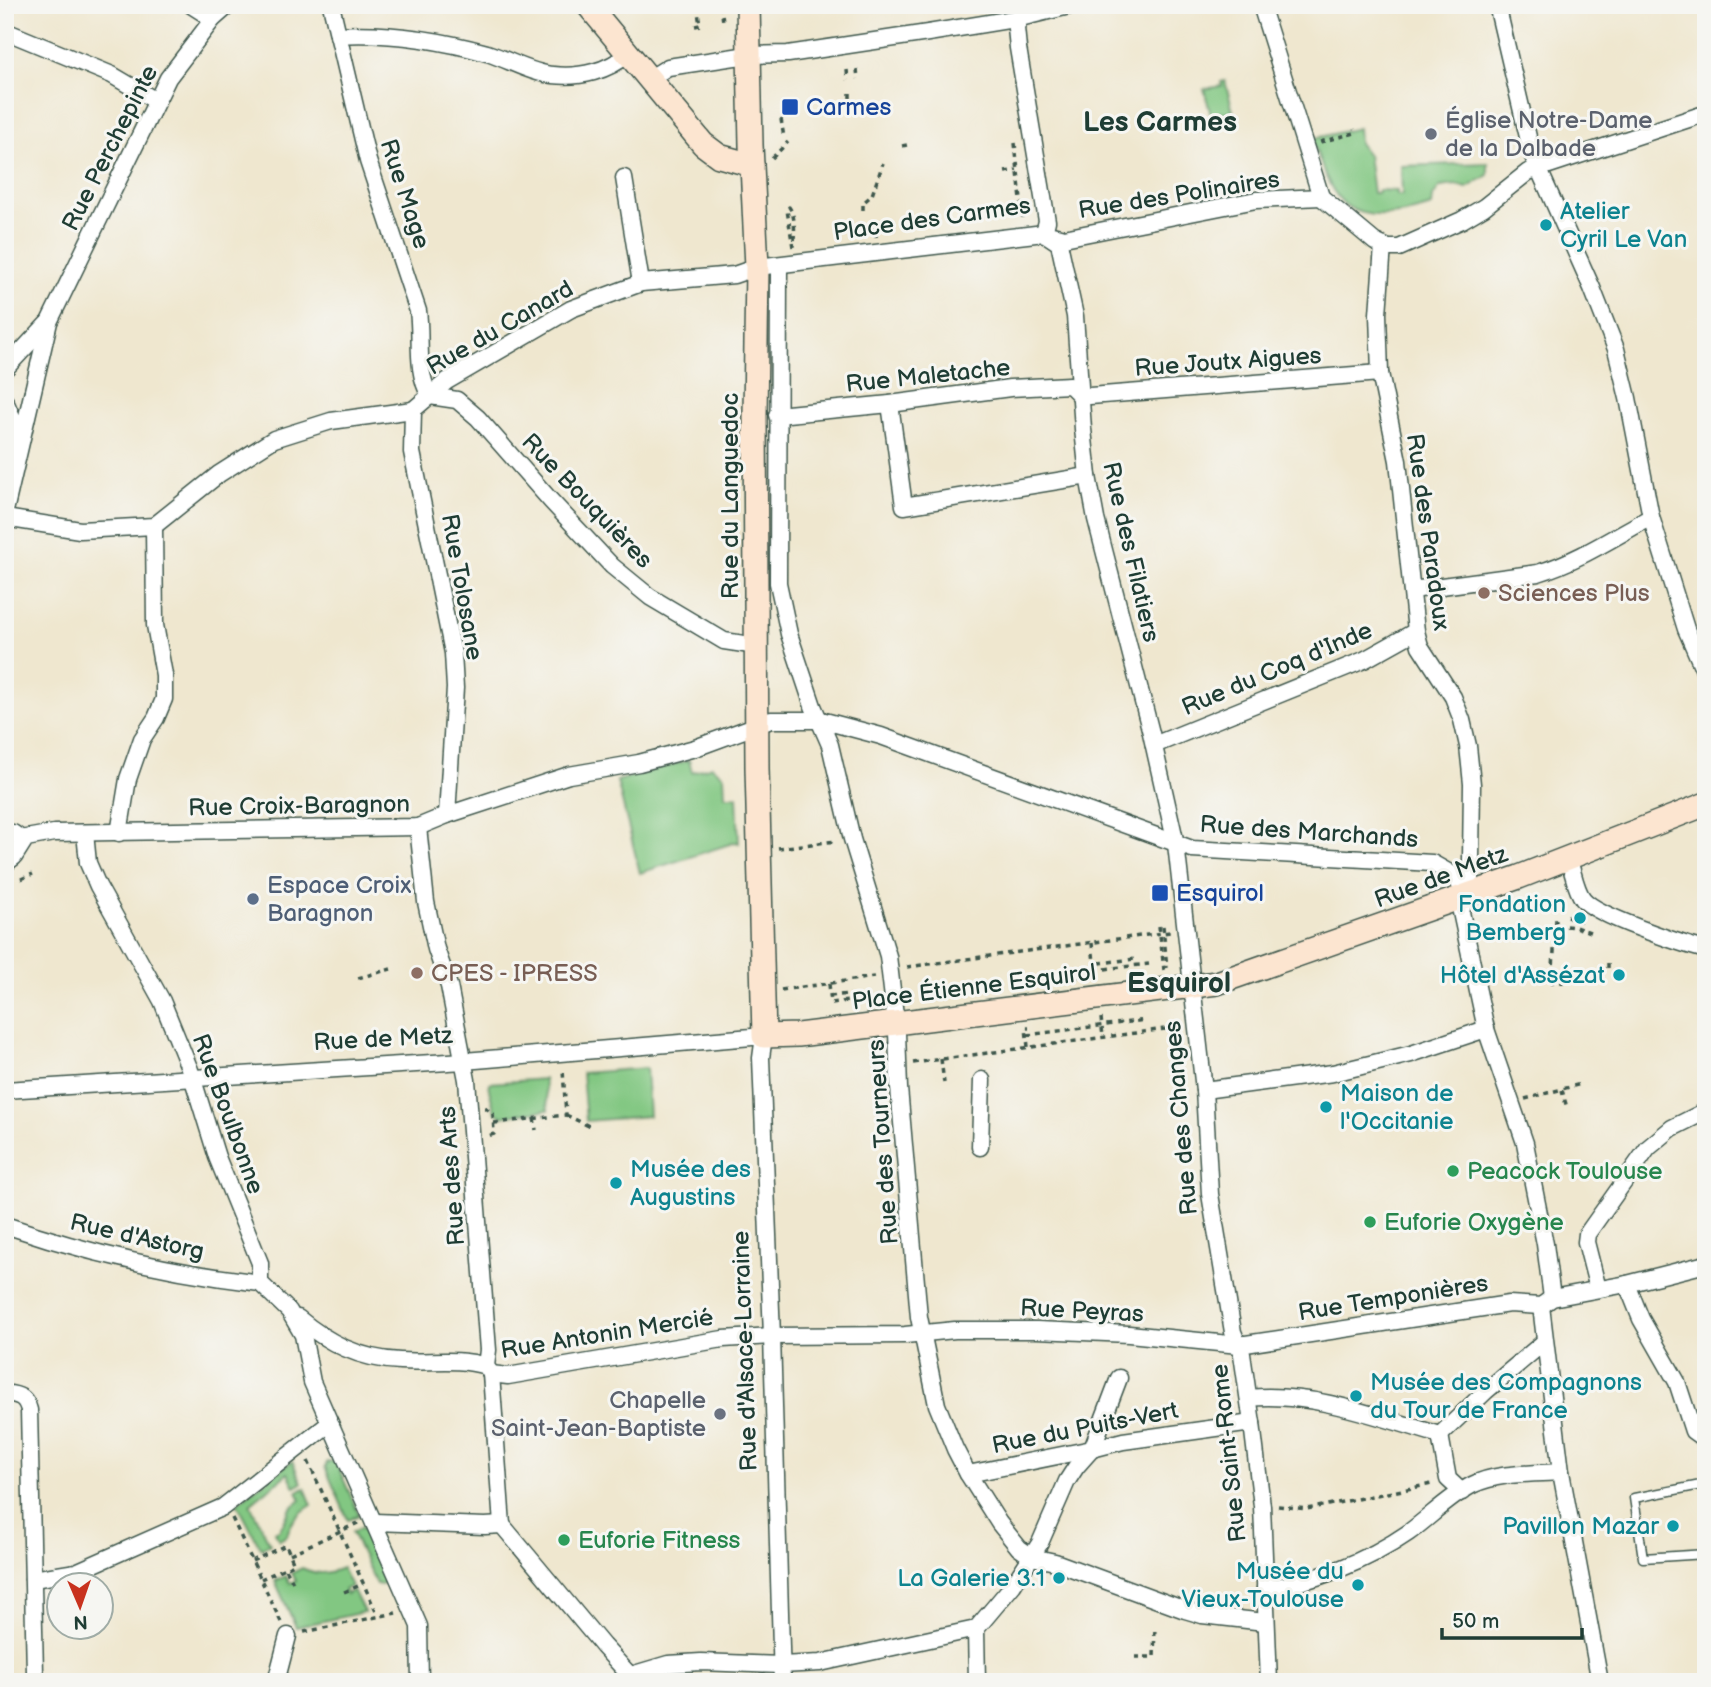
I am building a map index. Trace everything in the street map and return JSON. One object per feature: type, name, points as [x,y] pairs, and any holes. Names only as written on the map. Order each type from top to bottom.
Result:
[{"type":"street","points":[[191,5],[213,19]]},
{"type":"street","name":"Rue Perchepinte","points":[[49,322],[169,78],[213,19],[229,5]]},
{"type":"street","name":"Rue Mage","points":[[331,5],[368,161],[418,311],[421,330],[420,366],[430,396]]},
{"type":"street","points":[[588,5],[703,144],[719,156],[761,163]]},
{"type":"street","points":[[748,5],[748,55],[761,163],[768,266]]},
{"type":"street","points":[[649,79],[668,67],[748,55],[789,54],[1022,11],[1073,5]]},
{"type":"street","points":[[1261,5],[1321,197],[1383,246],[1399,248],[1462,220],[1484,207],[1528,172],[1702,115]]},
{"type":"street","points":[[1497,5],[1532,154],[1616,349],[1651,517],[1686,629],[1706,676]]},
{"type":"street","name":"Place des Carmes","points":[[768,266],[1044,233],[1047,221],[1016,28],[1022,11]]},
{"type":"street","points":[[5,31],[112,75],[156,101]]},
{"type":"street","points":[[338,35],[395,36],[427,41],[487,53],[552,76],[597,72],[614,66],[628,54]]},
{"type":"street","points":[[624,178],[641,283]]},
{"type":"street","name":"Rue des Polinaires","points":[[1044,233],[1064,238],[1256,200],[1321,197]]},
{"type":"street","name":"Rue des Filatiers","points":[[1044,233],[1059,243],[1075,316],[1088,476],[1096,519],[1154,745],[1176,844]]},
{"type":"street","name":"Rue des Paradoux","points":[[1383,246],[1378,314],[1380,373],[1398,460],[1416,631],[1420,646],[1453,698],[1468,746],[1472,784],[1471,860],[1461,912],[1486,1029],[1524,1143],[1545,1244],[1544,1342],[1561,1472],[1580,1554],[1600,1682]]},
{"type":"street","name":"Rue du Canard","points":[[413,410],[447,381],[571,309],[641,283],[734,275],[768,266]]},
{"type":"street","name":"Rue du Languedoc","points":[[757,724],[768,266]]},
{"type":"street","points":[[5,369],[49,322]]},
{"type":"street","points":[[5,511],[49,322]]},
{"type":"street","name":"Rue Joutx Aigues","points":[[1080,395],[1380,373]]},
{"type":"street","name":"Rue Maletache","points":[[766,415],[890,404],[1010,388],[1070,385],[1080,395]]},
{"type":"street","name":"Rue Bouquières","points":[[430,396],[457,400],[478,418],[612,566],[650,597],[724,641],[757,646]]},
{"type":"street","points":[[5,401],[16,426],[20,448]]},
{"type":"street","points":[[890,404],[904,506],[1088,476]]},
{"type":"street","points":[[5,518],[80,530],[155,526],[219,474],[274,439],[331,421],[413,410]]},
{"type":"street","name":"Rue Tolosane","points":[[413,410],[412,452],[453,653],[455,688],[447,815]]},
{"type":"street","name":"Rue du Languedoc","points":[[766,415],[778,583],[789,634],[813,706],[821,720]]},
{"type":"street","points":[[1412,590],[1538,573],[1554,568],[1651,517]]},
{"type":"street","points":[[119,833],[128,779],[142,739],[156,718],[164,699],[164,675],[155,625],[155,526]]},
{"type":"street","name":"Rue du Coq d'Inde","points":[[1154,745],[1364,660],[1416,631]]},
{"type":"street","name":"Rue Croix-Baragnon","points":[[16,848],[32,835],[418,827],[569,775],[639,763],[695,748],[771,720],[821,720],[881,736],[1005,779]]},
{"type":"street","name":"Rue des Tourneurs","points":[[821,720],[830,745],[852,839],[888,956],[922,1333],[937,1405],[968,1474],[999,1523],[1020,1548],[1032,1557]]},
{"type":"street","name":"Rue d'Alsace-Lorraine","points":[[757,724],[764,1036],[761,1058],[782,1682]]},
{"type":"street","name":"Rue des Marchands","points":[[1005,779],[1192,849],[1432,863],[1455,876],[1466,896]]},
{"type":"street","name":"Rue de Metz","points":[[1191,987],[1217,984],[1242,976],[1466,896],[1706,804]]},
{"type":"street","name":"Rue des Arts","points":[[418,827],[426,902],[436,949],[449,986],[464,1061],[502,1525]]},
{"type":"street","points":[[5,833],[13,833],[16,848],[14,857],[5,864]]},
{"type":"street","name":"Rue Boulbonne","points":[[82,833],[88,863],[98,887],[162,1001],[192,1078],[218,1157],[260,1263],[260,1283]]},
{"type":"street","name":"Rue des Changes","points":[[1176,844],[1204,1090],[1210,1194],[1233,1332],[1239,1345]]},
{"type":"street","points":[[1568,858],[1579,892],[1591,906],[1670,941],[1706,950]]},
{"type":"street","name":"Place Étienne Esquirol","points":[[764,1036],[798,1035],[1191,987]]},
{"type":"street","points":[[1204,1090],[1333,1073],[1375,1064],[1486,1029]]},
{"type":"street","name":"Rue de Metz","points":[[5,1090],[464,1061],[764,1036]]},
{"type":"street","points":[[980,1147],[982,1080]]},
{"type":"street","points":[[1598,1289],[1586,1242],[1587,1234],[1648,1148],[1672,1128],[1706,1111]]},
{"type":"street","name":"Rue d'Astorg","points":[[5,1225],[55,1241],[214,1278],[260,1283]]},
{"type":"street","name":"Rue Temponières","points":[[1239,1345],[1509,1304],[1546,1302],[1706,1264]]},
{"type":"street","points":[[260,1283],[289,1311],[330,1342]]},
{"type":"street","points":[[1627,1284],[1641,1319],[1677,1382],[1693,1431],[1703,1438]]},
{"type":"street","points":[[289,1311],[303,1335],[312,1382],[419,1626],[420,1682]]},
{"type":"street","name":"Rue Peyras","points":[[772,1336],[853,1337],[955,1330],[1037,1330],[1129,1334],[1239,1345]]},
{"type":"street","name":"Rue Antonin Mercié","points":[[330,1342],[389,1360],[469,1361],[508,1376],[723,1339],[772,1336]]},
{"type":"street","points":[[308,1356],[321,1344],[330,1342]]},
{"type":"street","points":[[1440,1435],[1486,1391],[1544,1342]]},
{"type":"street","name":"Rue Saint-Rome","points":[[1239,1345],[1249,1398],[1262,1506],[1269,1682]]},
{"type":"street","points":[[374,1519],[502,1525],[634,1679],[668,1664],[701,1662],[781,1665],[820,1662],[976,1629],[1032,1557],[1067,1481],[1092,1449],[1119,1378]]},
{"type":"street","points":[[10,1394],[19,1395],[27,1404],[37,1682]]},
{"type":"street","points":[[1249,1398],[1289,1397],[1332,1403],[1440,1435]]},
{"type":"street","points":[[33,1579],[76,1572],[224,1506],[301,1446],[327,1416]]},
{"type":"street","name":"Rue du Puits-Vert","points":[[968,1474],[1123,1441],[1252,1423]]},
{"type":"street","points":[[1440,1435],[1448,1479],[1462,1492]]},
{"type":"street","points":[[1265,1588],[1284,1586],[1375,1553],[1472,1485],[1493,1478],[1561,1472]]},
{"type":"street","points":[[1032,1557],[1055,1562],[1202,1615],[1265,1622]]},
{"type":"street","points":[[976,1629],[977,1682]]},
{"type":"street","points":[[275,1682],[288,1636]]},
{"type":"lane","points":[[1706,1484],[1634,1498],[1637,1547],[1643,1558],[1706,1554]]},
{"type":"path","points":[[695,26],[700,26],[697,5]]},
{"type":"path","points":[[721,5],[723,22]]},
{"type":"path","points":[[857,69],[858,79]]},
{"type":"path","points":[[847,70],[848,80]]},
{"type":"path","points":[[850,93],[850,99],[864,109],[889,113]]},
{"type":"path","points":[[782,119],[783,138]]},
{"type":"path","points":[[1304,146],[1355,134],[1354,130]]},
{"type":"path","points":[[1014,141],[1024,221]]},
{"type":"path","points":[[761,163],[788,142]]},
{"type":"path","points":[[863,210],[863,203],[872,195],[883,163]]},
{"type":"path","points":[[1005,172],[1017,170]]},
{"type":"path","points":[[790,236],[787,210],[789,207],[792,210],[795,236],[793,246]]},
{"type":"path","points":[[936,216],[937,230]]},
{"type":"path","points":[[874,223],[876,237]]},
{"type":"path","points":[[865,224],[866,238]]},
{"type":"path","points":[[760,851],[852,839]]},
{"type":"path","points":[[22,878],[33,874]]},
{"type":"path","points":[[1552,984],[1556,919]]},
{"type":"path","points":[[1165,933],[1162,925],[1166,974]]},
{"type":"path","points":[[1556,925],[1590,932]]},
{"type":"path","name":"Place Étienne Esquirol","points":[[779,990],[1185,930]]},
{"type":"path","name":"Place Étienne Esquirol","points":[[1092,943],[1096,963],[1135,959]]},
{"type":"path","points":[[1608,963],[1608,972]]},
{"type":"path","points":[[1095,970],[1149,964]]},
{"type":"path","points":[[358,978],[391,969]]},
{"type":"path","points":[[1553,977],[1603,979]]},
{"type":"path","points":[[1562,977],[1562,984]]},
{"type":"path","points":[[829,984],[831,1003],[849,1001]]},
{"type":"path","points":[[830,996],[850,994]]},
{"type":"path","name":"Place Étienne Esquirol","points":[[1100,1013],[1103,1037]]},
{"type":"path","points":[[1027,1035],[1146,1020]]},
{"type":"path","points":[[898,1065],[1196,1025]]},
{"type":"path","name":"Place Étienne Esquirol","points":[[1028,1047],[1026,1028],[1030,1028]]},
{"type":"path","points":[[1161,1030],[1162,1036]]},
{"type":"path","points":[[1152,1031],[1153,1038]]},
{"type":"path","points":[[562,1054],[566,1115]]},
{"type":"path","points":[[941,1059],[944,1083]]},
{"type":"path","points":[[1519,1101],[1581,1084]]},
{"type":"path","points":[[1561,1090],[1567,1108]]},
{"type":"path","points":[[494,1123],[566,1115],[593,1128]]},
{"type":"path","points":[[534,1118],[536,1130]]},
{"type":"path","points":[[301,1446],[378,1617]]},
{"type":"path","points":[[1272,1506],[1307,1508],[1440,1483],[1448,1479]]},
{"type":"path","points":[[224,1506],[288,1636],[412,1609]]},
{"type":"path","points":[[290,1554],[374,1519]]},
{"type":"path","points":[[252,1561],[286,1545],[294,1564],[261,1579]]},
{"type":"path","points":[[286,1568],[293,1582]]},
{"type":"path","points":[[345,1592],[363,1584]]},
{"type":"path","points":[[1135,1657],[1154,1657],[1155,1626]]},
{"type":"green space","points":[[1225,81],[1233,111],[1211,115],[1204,89],[1222,86],[1221,82]]},
{"type":"green space","points":[[1358,128],[1359,143],[1368,155],[1373,193],[1378,190],[1397,191],[1397,195],[1402,195],[1401,166],[1488,163],[1488,175],[1467,188],[1456,185],[1440,187],[1433,197],[1432,206],[1422,209],[1389,215],[1356,211],[1335,193],[1325,175],[1312,139]]},
{"type":"green space","points":[[689,760],[692,772],[712,766],[724,776],[725,796],[737,796],[739,843],[640,873],[617,781]]},
{"type":"green space","points":[[646,1068],[649,1116],[586,1121],[582,1073]]},
{"type":"green space","points":[[544,1079],[548,1110],[501,1116],[495,1112],[489,1090],[490,1083]]},
{"type":"green space","points":[[292,1461],[302,1483],[295,1487],[288,1473],[250,1504],[270,1544],[261,1549],[237,1503]]},
{"type":"green space","points":[[328,1461],[336,1462],[359,1515],[348,1520],[325,1467]]},
{"type":"green space","points":[[305,1488],[312,1505],[296,1518],[287,1536],[279,1540],[275,1532],[280,1529],[291,1508],[301,1500],[297,1492]]},
{"type":"green space","points":[[363,1527],[386,1580],[382,1585],[376,1584],[352,1532]]},
{"type":"green space","points":[[302,1568],[322,1573],[342,1568],[351,1586],[344,1590],[346,1594],[353,1590],[364,1612],[296,1627],[275,1581],[286,1576],[290,1583],[296,1581],[292,1573]]},
{"type":"place","name":"Carmes","points":[[790,107]]},
{"type":"place","name":"Église Notre-Dame de la Dalbade","points":[[1431,134]]},
{"type":"place","name":"Atelier Cyril Le Van","points":[[1546,225]]},
{"type":"place","name":"Sciences Plus","points":[[1484,593]]},
{"type":"place","name":"Esquirol","points":[[1160,893]]},
{"type":"place","name":"Espace Croix Baragnon","points":[[253,899]]},
{"type":"place","name":"Fondation Bemberg","points":[[1580,918]]},
{"type":"place","name":"CPES - IPRESS","points":[[417,973]]},
{"type":"place","name":"Hôtel d'Assézat","points":[[1619,975]]},
{"type":"place","name":"Maison de l'Occitanie","points":[[1326,1107]]},
{"type":"place","name":"Peacock Toulouse","points":[[1453,1171]]},
{"type":"place","name":"Musée des Augustins","points":[[616,1183]]},
{"type":"place","name":"Euforie Oxygène","points":[[1370,1222]]},
{"type":"place","name":"Musée des Compagnons du Tour de France","points":[[1356,1396]]},
{"type":"place","name":"Chapelle Saint-Jean-Baptiste","points":[[720,1414]]},
{"type":"place","name":"Pavillon Mazar","points":[[1673,1526]]},
{"type":"place","name":"Euforie Fitness","points":[[564,1540]]},
{"type":"place","name":"La Galerie 3.1","points":[[1059,1578]]},
{"type":"place","name":"Musée du Vieux-Toulouse","points":[[1358,1585]]},
{"type":"district","name":"Les Carmes","points":[[1160,122]]},
{"type":"district","name":"Esquirol","points":[[1179,983]]}]
